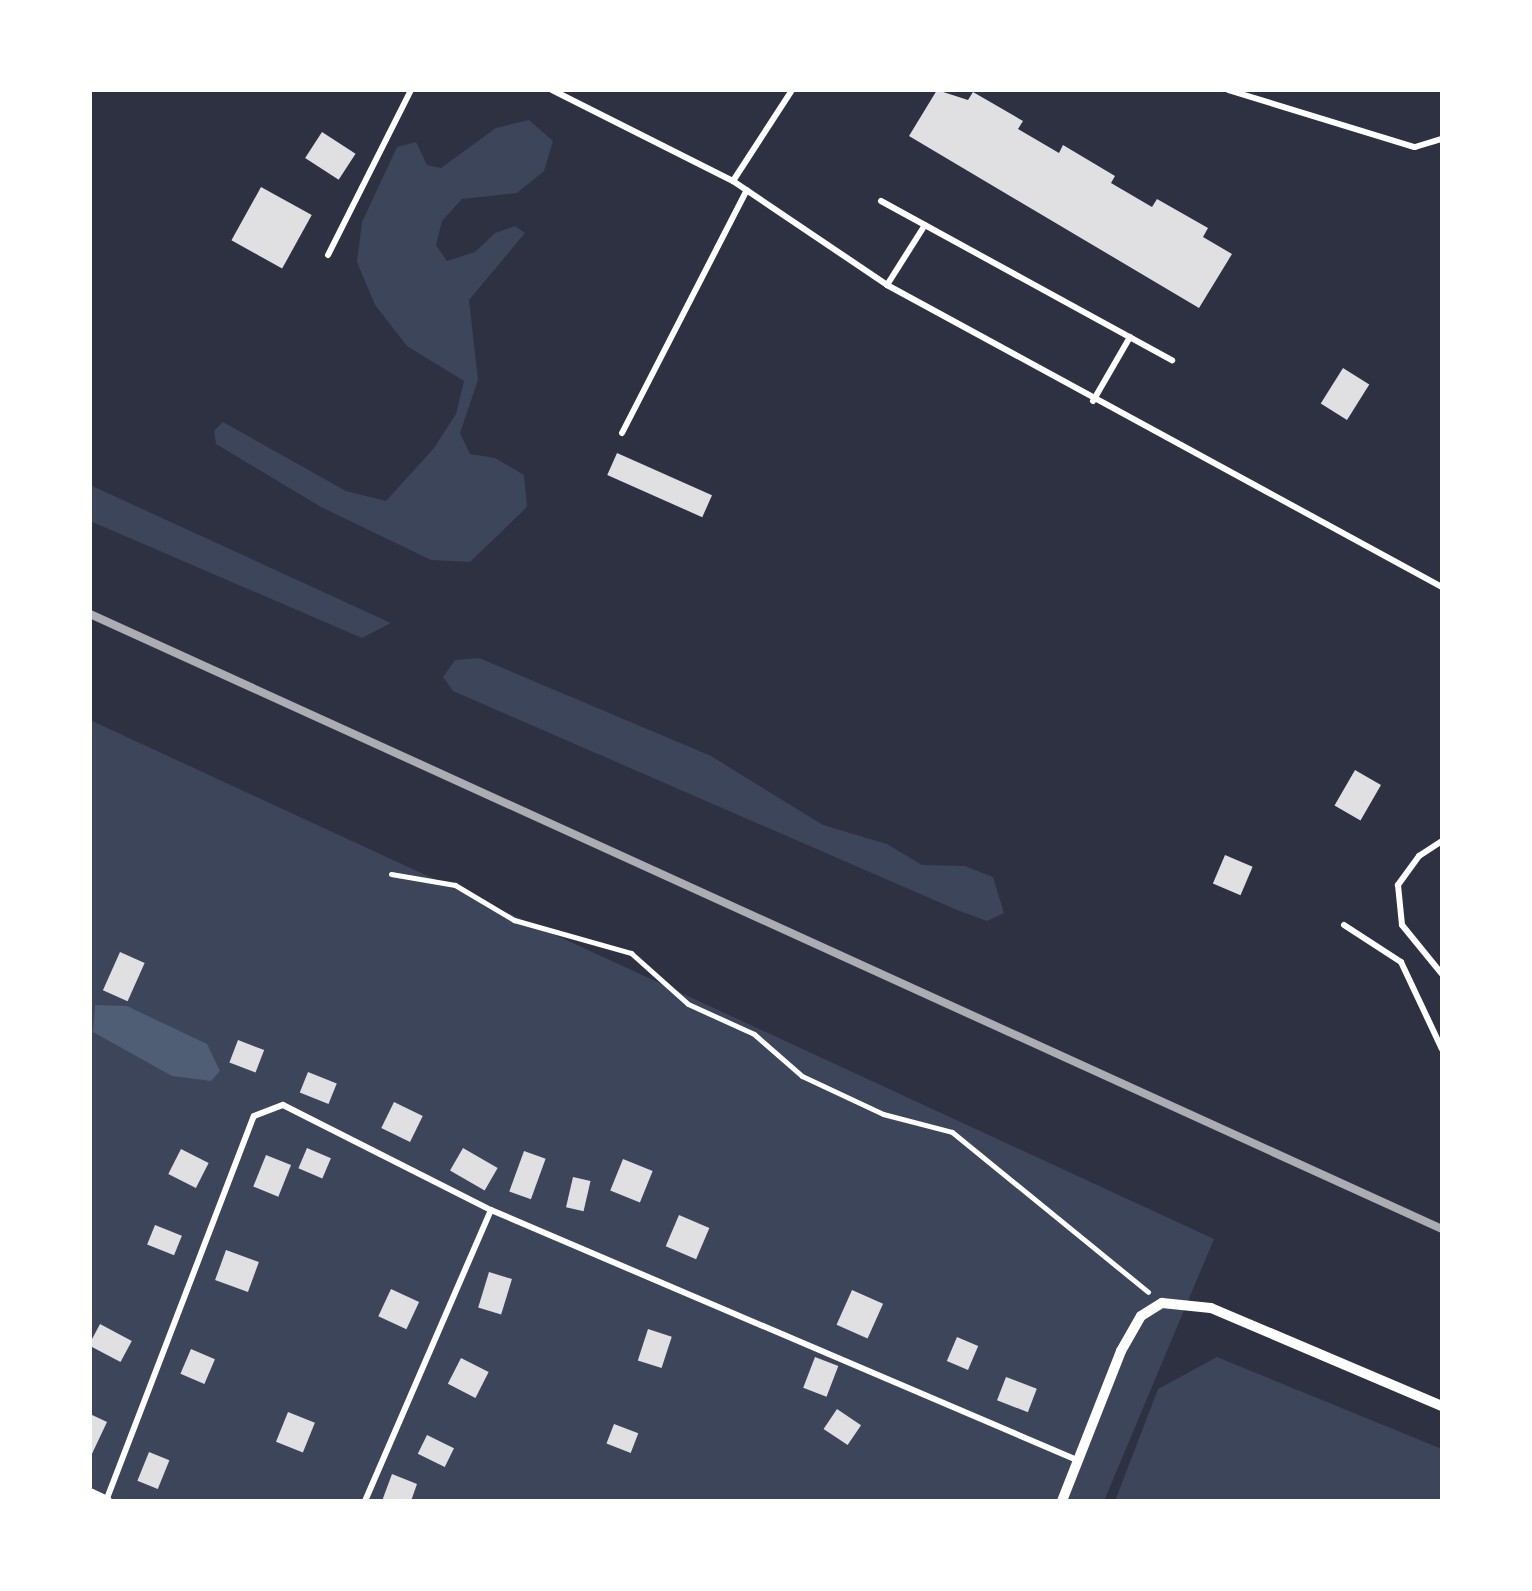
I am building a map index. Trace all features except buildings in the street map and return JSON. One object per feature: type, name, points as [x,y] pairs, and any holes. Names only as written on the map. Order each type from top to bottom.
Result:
[{"type":"street","points":[[1062,1501],[1122,1351],[1142,1316],[1162,1303],[1210,1308],[1442,1406]]},
{"type":"street","points":[[90,1493],[107,1501]]},
{"type":"lane","points":[[328,254],[411,90]]},
{"type":"lane","points":[[552,90],[733,181],[887,285],[1093,401],[1442,587]]},
{"type":"lane","points":[[733,181],[792,90]]},
{"type":"lane","points":[[1228,90],[1415,147],[1442,140]]},
{"type":"lane","points":[[622,433],[747,190]]},
{"type":"lane","points":[[882,201],[1172,360]]},
{"type":"lane","points":[[887,285],[924,225]]},
{"type":"lane","points":[[1093,401],[1130,337]]},
{"type":"lane","points":[[1442,841],[1419,856],[1398,885],[1402,925],[1442,974]]},
{"type":"lane","points":[[1344,926],[1401,962],[1442,1050]]},
{"type":"lane","points":[[107,1501],[254,1116],[283,1104],[491,1210],[1078,1460]]},
{"type":"lane","points":[[365,1501],[491,1210]]},
{"type":"path","points":[[391,874],[454,886],[514,920],[631,953],[688,1004],[754,1034],[802,1076],[884,1114],[952,1132],[1162,1303]]},
{"type":"shaded area","points":[[529,120],[553,141],[544,171],[517,193],[462,199],[442,221],[436,245],[447,261],[475,252],[495,233],[515,226],[525,233],[469,300],[478,380],[460,433],[470,454],[495,458],[524,475],[527,507],[470,562],[431,560],[321,507],[216,444],[214,431],[223,422],[346,491],[386,501],[434,448],[456,414],[464,381],[407,346],[375,305],[357,262],[362,222],[397,147],[416,142],[427,165],[441,168],[496,128]]},
{"type":"shaded area","points":[[90,485],[391,623],[362,638],[90,521]]},
{"type":"shaded area","points":[[479,658],[711,756],[823,825],[887,844],[922,865],[965,866],[993,877],[1004,913],[987,921],[957,910],[453,691],[443,677],[455,660]]},
{"type":"shaded area","points":[[90,720],[1214,1239],[1104,1501],[90,1501]]},
{"type":"shaded area","points":[[95,1005],[127,1006],[207,1044],[220,1071],[211,1081],[172,1076],[93,1032]]},
{"type":"shaded area","points":[[1217,1357],[1442,1449],[1442,1501],[1115,1501],[1158,1389]]},
{"type":"railway","points":[[90,614],[1442,1229]]}]
